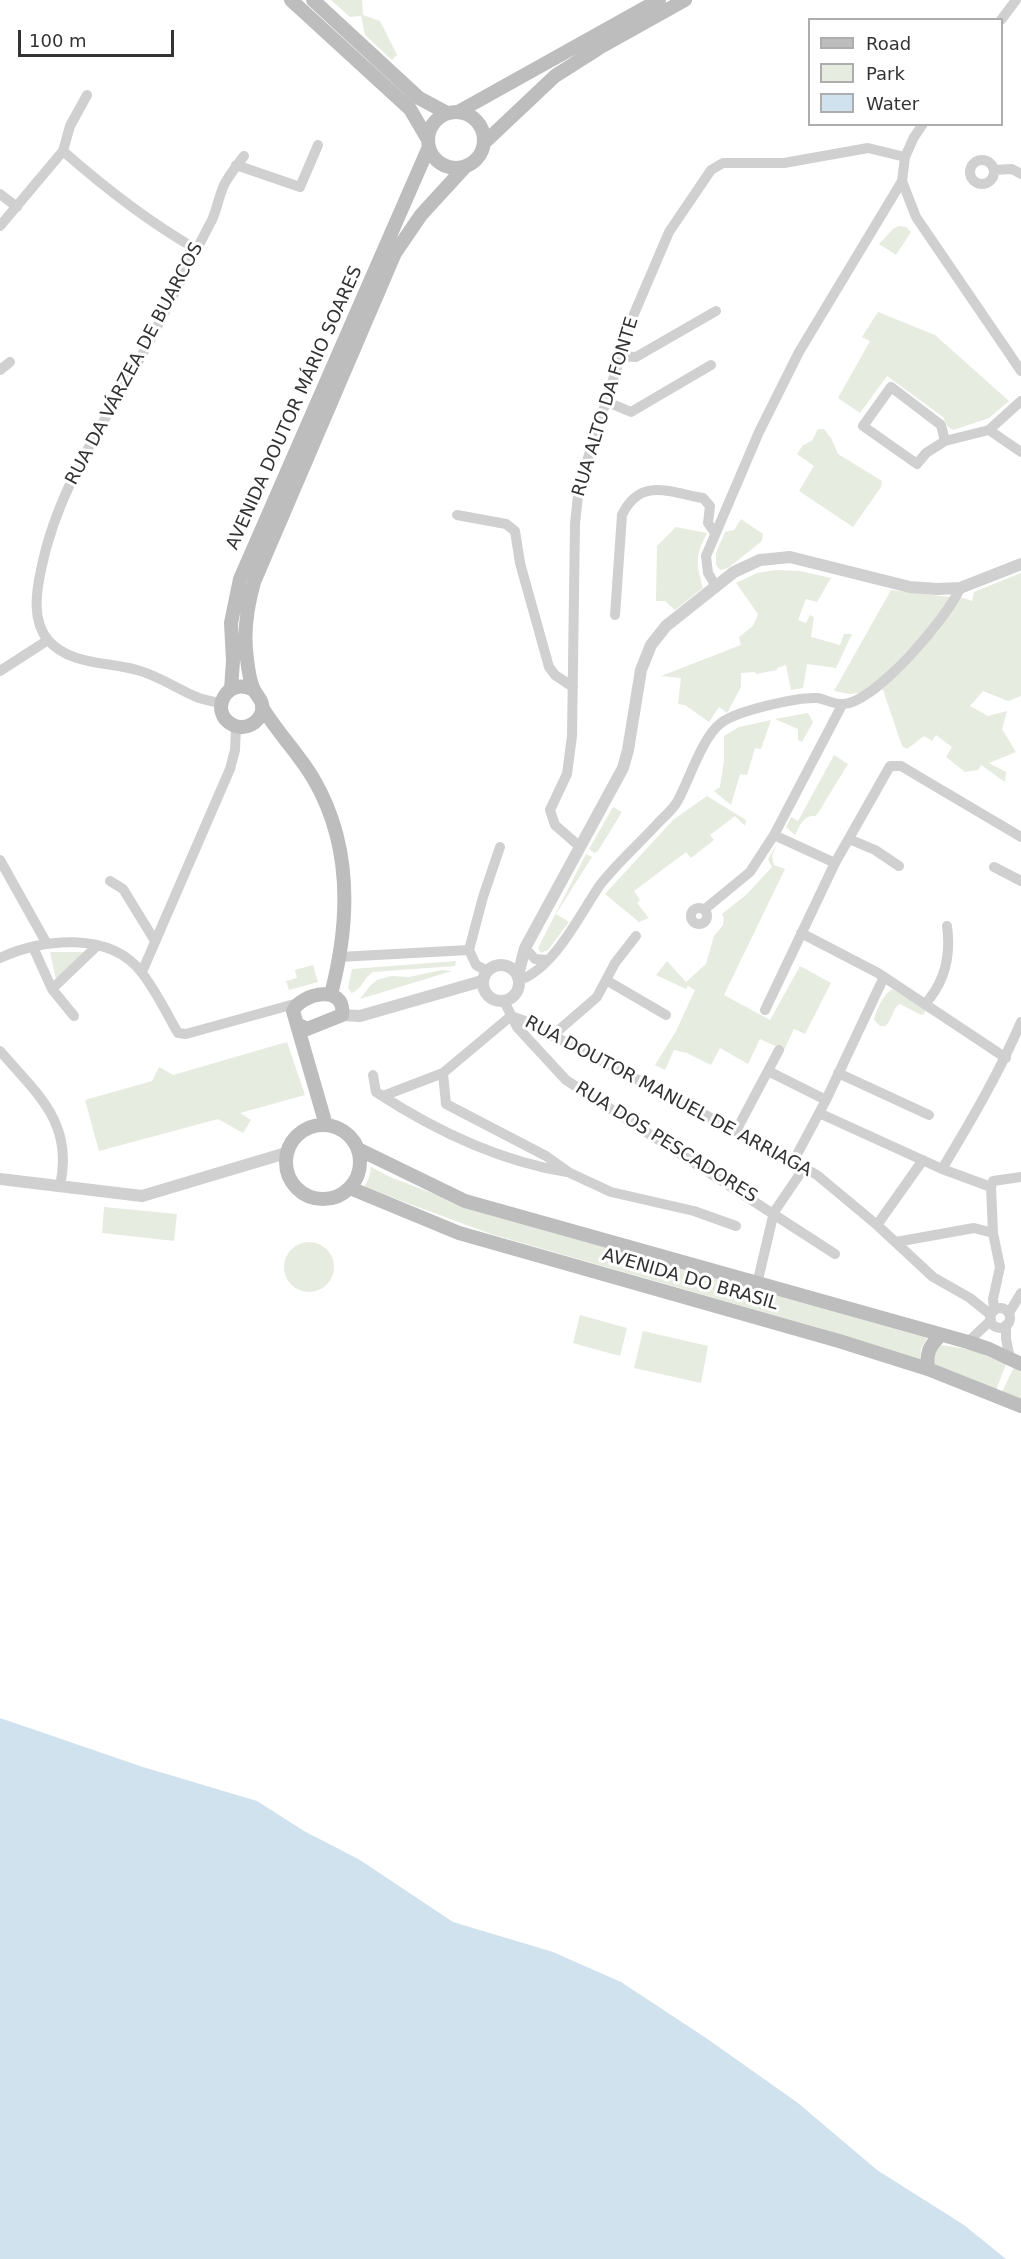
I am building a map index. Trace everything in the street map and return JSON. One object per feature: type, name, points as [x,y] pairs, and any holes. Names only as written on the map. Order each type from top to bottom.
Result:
[{"type":"main road","points":[[291,0],[410,110],[434,159],[442,166],[453,169],[464,168],[474,162],[481,153],[484,143],[483,132],[478,122],[469,115],[453,112],[420,98],[313,0]]},
{"type":"main road","points":[[428,143],[430,127],[437,118],[453,112],[659,0]]},
{"type":"main road","points":[[484,143],[555,76],[598,48],[685,0]]},
{"type":"main road","name":"AVENIDA DOUTOR MÁRIO SOARES","points":[[231,689],[233,661],[231,623],[240,579],[428,143]]},
{"type":"main road","name":"AVENIDA DOUTOR MÁRIO SOARES","points":[[254,690],[245,640],[246,613],[254,582],[395,253],[421,215],[464,168]]},
{"type":"main road","points":[[276,730],[242,726],[226,720],[221,704],[223,698],[231,689],[243,686],[254,690],[276,730],[313,778],[335,829],[342,857],[345,914],[331,994]]},
{"type":"main road","points":[[242,726],[258,718],[262,707]]},
{"type":"main road","points":[[297,1024],[307,1029],[318,1026],[342,1015],[343,1004],[336,995],[331,994],[298,1003],[293,1016],[306,1052],[326,1125]]},
{"type":"main road","points":[[306,1052],[318,1026]]},
{"type":"main road","points":[[326,1125],[346,1132],[358,1149],[360,1165],[355,1181],[339,1196],[326,1200],[307,1196],[296,1188],[288,1177],[285,1164],[286,1153],[299,1133],[311,1126],[326,1125]]},
{"type":"main road","name":"AVENIDA DO BRASIL","points":[[358,1149],[465,1201],[968,1342],[1016,1362]]},
{"type":"main road","name":"AVENIDA DO BRASIL","points":[[350,1188],[459,1233],[839,1341],[928,1369],[1021,1406]]},
{"type":"main road","points":[[928,1369],[926,1355],[932,1343],[940,1335]]},
{"type":"street","points":[[1002,18],[1016,0]]},
{"type":"street","points":[[0,226],[63,151],[70,126],[87,94]]},
{"type":"street","points":[[922,126],[904,157],[902,181],[916,217],[1021,371]]},
{"type":"street","points":[[236,165],[300,187],[318,145]]},
{"type":"street","name":"RUA ALTO DA FONTE","points":[[579,846],[555,825],[550,810],[567,774],[572,736],[575,524],[579,486],[634,314],[669,232],[711,170],[723,163],[784,163],[867,148],[904,157]]},
{"type":"street","points":[[63,151],[117,198],[153,224],[196,249]]},
{"type":"street","name":"RUA DA VÁRZEA DE BUARCOS","points":[[48,640],[39,624],[36,607],[44,555],[54,521],[79,462],[161,321],[213,218],[224,186],[244,156]]},
{"type":"street","points":[[994,170],[1012,170],[1021,174]]},
{"type":"street","points":[[716,586],[708,573],[706,556],[759,432],[799,352],[902,181]]},
{"type":"street","points":[[0,194],[17,207]]},
{"type":"street","points":[[620,356],[636,357],[716,311]]},
{"type":"street","points":[[0,370],[10,362]]},
{"type":"street","points":[[605,401],[632,412],[711,365]]},
{"type":"street","points":[[945,441],[941,425],[891,387],[863,426],[917,464],[926,453],[945,441],[989,430],[1021,401]]},
{"type":"street","points":[[989,430],[1021,452]]},
{"type":"street","points":[[615,615],[622,515],[628,502],[637,494],[650,489],[703,498],[710,506],[708,523],[715,533]]},
{"type":"street","points":[[457,514],[506,524],[514,531],[520,563],[549,667],[555,675],[573,687]]},
{"type":"street","points":[[525,948],[501,964],[491,967],[485,976],[484,992],[488,996],[504,1001],[514,996],[517,991],[525,948],[623,768],[641,670],[651,645],[666,626],[734,572],[760,560],[790,557],[910,587],[960,588],[1019,564]]},
{"type":"street","points":[[518,978],[534,974],[547,960],[574,927],[601,884],[677,804],[708,739],[718,724],[751,709],[814,698],[842,705],[864,698],[885,681],[920,645],[955,599],[960,588]]},
{"type":"street","points":[[0,671],[48,640],[75,658],[140,670],[166,680],[199,698],[221,704]]},
{"type":"street","points":[[705,909],[750,872],[774,835],[842,705]]},
{"type":"street","points":[[142,972],[230,769],[242,726]]},
{"type":"street","points":[[765,1010],[835,863],[890,766],[901,766],[1021,837]]},
{"type":"street","points":[[774,835],[835,863]]},
{"type":"street","points":[[849,839],[875,850],[899,866]]},
{"type":"street","points":[[485,976],[476,965],[469,950],[483,897],[500,847]]},
{"type":"street","points":[[0,860],[47,944]]},
{"type":"street","points":[[994,867],[1021,881]]},
{"type":"street","points":[[110,881],[123,889],[155,941]]},
{"type":"street","points":[[925,1004],[933,995],[948,960],[947,926]]},
{"type":"street","points":[[801,933],[884,977],[1006,1058]]},
{"type":"street","points":[[552,1036],[597,997],[631,940],[636,936]]},
{"type":"street","points":[[0,958],[13,952],[64,942],[97,946],[122,954],[142,972],[178,1033],[186,1034],[298,1003]]},
{"type":"street","points":[[52,990],[97,946]]},
{"type":"street","points":[[33,948],[52,990],[74,1016]]},
{"type":"street","points":[[525,948],[536,959],[547,960]]},
{"type":"street","points":[[339,957],[469,950]]},
{"type":"street","points":[[501,964],[511,968],[518,978]]},
{"type":"street","points":[[342,1015],[360,1016],[485,976]]},
{"type":"street","points":[[792,1162],[826,1100],[884,977]]},
{"type":"street","points":[[606,980],[666,1015]]},
{"type":"street","name":"RUA DOS PESCADORES","points":[[504,1001],[517,1027],[566,1080],[774,1212],[835,1254]]},
{"type":"street","points":[[382,1096],[442,1073],[511,1016]]},
{"type":"street","name":"RUA DOUTOR MANUEL DE ARRIAGA","points":[[511,1016],[817,1175],[877,1225],[933,1277],[970,1298],[992,1315]]},
{"type":"street","points":[[942,1168],[981,1106],[1006,1058],[1021,1022]]},
{"type":"street","points":[[736,1131],[779,1050]]},
{"type":"street","points":[[0,1051],[46,1104],[54,1118],[64,1150],[64,1168],[60,1186]]},
{"type":"street","points":[[768,1071],[826,1100]]},
{"type":"street","points":[[442,1073],[446,1104],[546,1156],[570,1173],[611,1192],[694,1211],[736,1226]]},
{"type":"street","points":[[838,1073],[929,1116]]},
{"type":"street","points":[[373,1075],[376,1092],[437,1128],[472,1144],[537,1167],[570,1173]]},
{"type":"street","points":[[819,1113],[923,1160],[991,1187]]},
{"type":"street","points":[[0,1179],[142,1196],[286,1153]]},
{"type":"street","points":[[877,1225],[923,1160]]},
{"type":"street","points":[[757,1284],[774,1212],[804,1168]]},
{"type":"street","points":[[1006,1326],[997,1327],[992,1315],[1000,1268],[993,1233],[991,1187],[993,1181],[1021,1176]]},
{"type":"street","points":[[896,1242],[974,1228],[993,1233]]},
{"type":"street","points":[[1016,1362],[1006,1339],[1006,1326],[1010,1321],[1009,1313],[1020,1296]]},
{"type":"street","points":[[968,1342],[992,1315],[1002,1308],[1009,1313]]},
{"type":"green space","points":[[331,0],[362,0],[363,15],[380,21],[397,55],[392,60],[365,35],[361,16],[350,17]]},
{"type":"green space","points":[[899,226],[906,227],[911,232],[896,255],[879,244]]},
{"type":"green space","points":[[878,312],[935,335],[1009,401],[989,418],[953,430],[948,427],[943,417],[887,376],[860,413],[838,398],[870,341],[862,337]]},
{"type":"green space","points":[[818,429],[824,429],[838,454],[882,481],[881,487],[853,527],[799,491],[814,466],[797,454],[803,445],[812,441]]},
{"type":"green space","points":[[741,519],[763,534],[762,541],[728,568],[720,570],[716,565],[716,553],[725,532],[734,530]]},
{"type":"green space","points":[[676,527],[707,533],[700,548],[698,560],[703,588],[675,610],[665,601],[656,601],[657,546]]},
{"type":"green space","points":[[776,570],[800,571],[831,578],[817,602],[806,599],[798,620],[806,623],[810,615],[814,617],[811,637],[840,645],[844,634],[852,634],[836,668],[807,664],[803,688],[791,690],[786,665],[777,670],[756,674],[755,672],[741,673],[741,687],[727,713],[719,707],[709,722],[685,705],[678,704],[681,678],[661,676],[741,645],[739,637],[753,626],[758,614],[736,583],[757,573]]},
{"type":"green space","points":[[1021,573],[1021,696],[1008,701],[983,691],[970,706],[988,716],[1007,711],[1002,729],[1016,752],[989,763],[1006,772],[1005,782],[981,765],[978,770],[965,772],[946,757],[952,747],[936,735],[932,741],[924,736],[907,749],[902,746],[882,687],[960,597],[972,601],[974,592]]},
{"type":"green space","points":[[891,590],[950,597],[930,627],[865,692],[851,694],[834,691]]},
{"type":"green space","points":[[808,713],[813,722],[802,742],[798,740],[798,729],[775,719]]},
{"type":"green space","points":[[771,720],[761,749],[755,748],[747,775],[740,774],[731,805],[714,791],[720,787],[724,761],[724,736],[739,727]]},
{"type":"green space","points":[[834,755],[848,764],[818,813],[805,819],[795,835],[786,827],[791,817],[798,821]]},
{"type":"green space","points":[[707,796],[746,820],[745,826],[735,816],[710,835],[714,840],[691,858],[686,852],[634,891],[640,900],[637,903],[649,918],[639,922],[605,894],[673,820]]},
{"type":"green space","points":[[613,807],[622,812],[598,851],[594,853],[589,849]]},
{"type":"green space","points":[[777,844],[772,856],[774,865],[785,869],[724,995],[770,1020],[800,966],[831,983],[805,1034],[794,1029],[784,1050],[760,1039],[748,1064],[720,1048],[711,1065],[687,1053],[674,1050],[665,1070],[655,1065],[676,1031],[695,990],[688,986],[686,989],[656,975],[667,961],[686,982],[706,964],[714,936],[723,925],[722,914],[747,894],[772,867],[768,859]]},
{"type":"green space","points":[[586,854],[592,857],[556,914],[569,922],[548,950],[541,953],[538,948]]},
{"type":"green space","points":[[50,952],[87,952],[56,980]]},
{"type":"green space","points":[[456,961],[455,966],[373,972],[356,991],[352,993],[348,988],[352,969]]},
{"type":"green space","points":[[313,965],[318,982],[289,990],[286,981],[297,978],[295,970]]},
{"type":"green space","points":[[442,970],[452,971],[360,999],[377,980],[391,976],[409,977]]},
{"type":"green space","points":[[892,989],[926,1009],[924,1014],[921,1015],[900,1004],[895,1008],[888,1023],[880,1026],[874,1020],[875,1016],[883,999]]},
{"type":"green space","points":[[287,1042],[305,1095],[240,1113],[251,1120],[243,1133],[218,1119],[99,1151],[85,1100],[152,1081],[159,1067],[173,1075]]},
{"type":"green space","points":[[371,1167],[390,1177],[487,1214],[927,1338],[921,1349],[920,1361],[816,1327],[491,1234],[364,1187]]},
{"type":"green space","points":[[104,1207],[177,1214],[174,1241],[102,1233]]},
{"type":"green space","points":[[309,1242],[318,1244],[329,1253],[334,1267],[332,1276],[323,1287],[309,1292],[300,1290],[289,1281],[284,1267],[286,1258],[295,1247]]},
{"type":"green space","points":[[580,1315],[627,1328],[620,1356],[573,1343]]},
{"type":"green space","points":[[643,1331],[708,1346],[701,1383],[634,1368]]},
{"type":"green space","points":[[942,1345],[973,1350],[1006,1364],[996,1390],[934,1364],[934,1353]]},
{"type":"green space","points":[[1014,1367],[1021,1371],[1021,1399],[1002,1392]]},
{"type":"water","points":[[0,1718],[143,1767],[257,1801],[304,1831],[360,1860],[453,1922],[553,1952],[621,1982],[798,2103],[877,2170],[964,2225],[1006,2259],[0,2259]]}]
